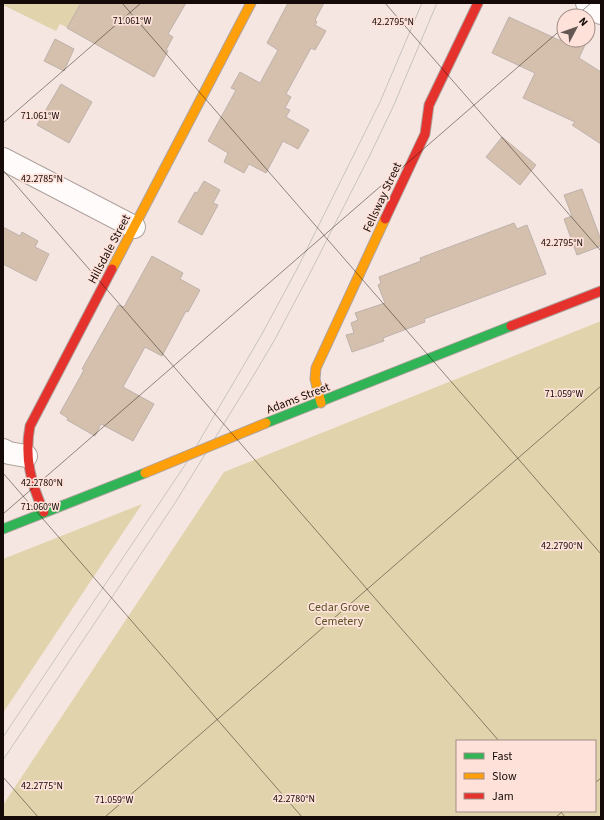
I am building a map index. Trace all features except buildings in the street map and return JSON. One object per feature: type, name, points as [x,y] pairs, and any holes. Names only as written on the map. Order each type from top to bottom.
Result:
[{"type":"street","name":"Hillsdale Street","points":[[44,512],[31,479],[26,456],[27,437],[34,416],[251,3]]},
{"type":"street","name":"Fellsway Street","points":[[321,403],[316,379],[316,368],[425,134],[429,106],[478,3]]},
{"type":"street","points":[[587,3],[601,13]]},
{"type":"street","points":[[3,159],[134,227]]},
{"type":"street","name":"Adams Street","points":[[3,529],[601,291]]},
{"type":"street","points":[[3,450],[8,453],[26,456]]},
{"type":"green space","points":[[3,3],[90,3],[74,31],[60,24],[56,31],[3,5]]},
{"type":"green space","name":"Cedar Grove Cemetery","points":[[601,321],[601,817],[3,817],[3,805],[224,472]]},
{"type":"green space","points":[[142,504],[3,713],[3,559]]},
{"type":"tram line","points":[[3,737],[187,462],[262,334],[297,269],[380,102],[422,3]]},
{"type":"tram line","points":[[3,760],[175,503],[274,341],[369,157],[393,107],[437,3]]},
{"type":"traffic: fast","points":[[266,423],[511,326]]},
{"type":"traffic: fast","points":[[3,529],[145,473]]},
{"type":"traffic: slow","points":[[112,269],[251,3]]},
{"type":"traffic: slow","points":[[321,403],[315,379],[316,368],[385,219]]},
{"type":"traffic: slow","points":[[145,473],[266,423]]},
{"type":"traffic: jam","points":[[385,219],[425,134],[429,105],[478,3]]},
{"type":"traffic: jam","points":[[44,512],[35,491],[28,459],[28,437],[30,426],[112,269]]},
{"type":"traffic: jam","points":[[511,326],[601,291]]}]
